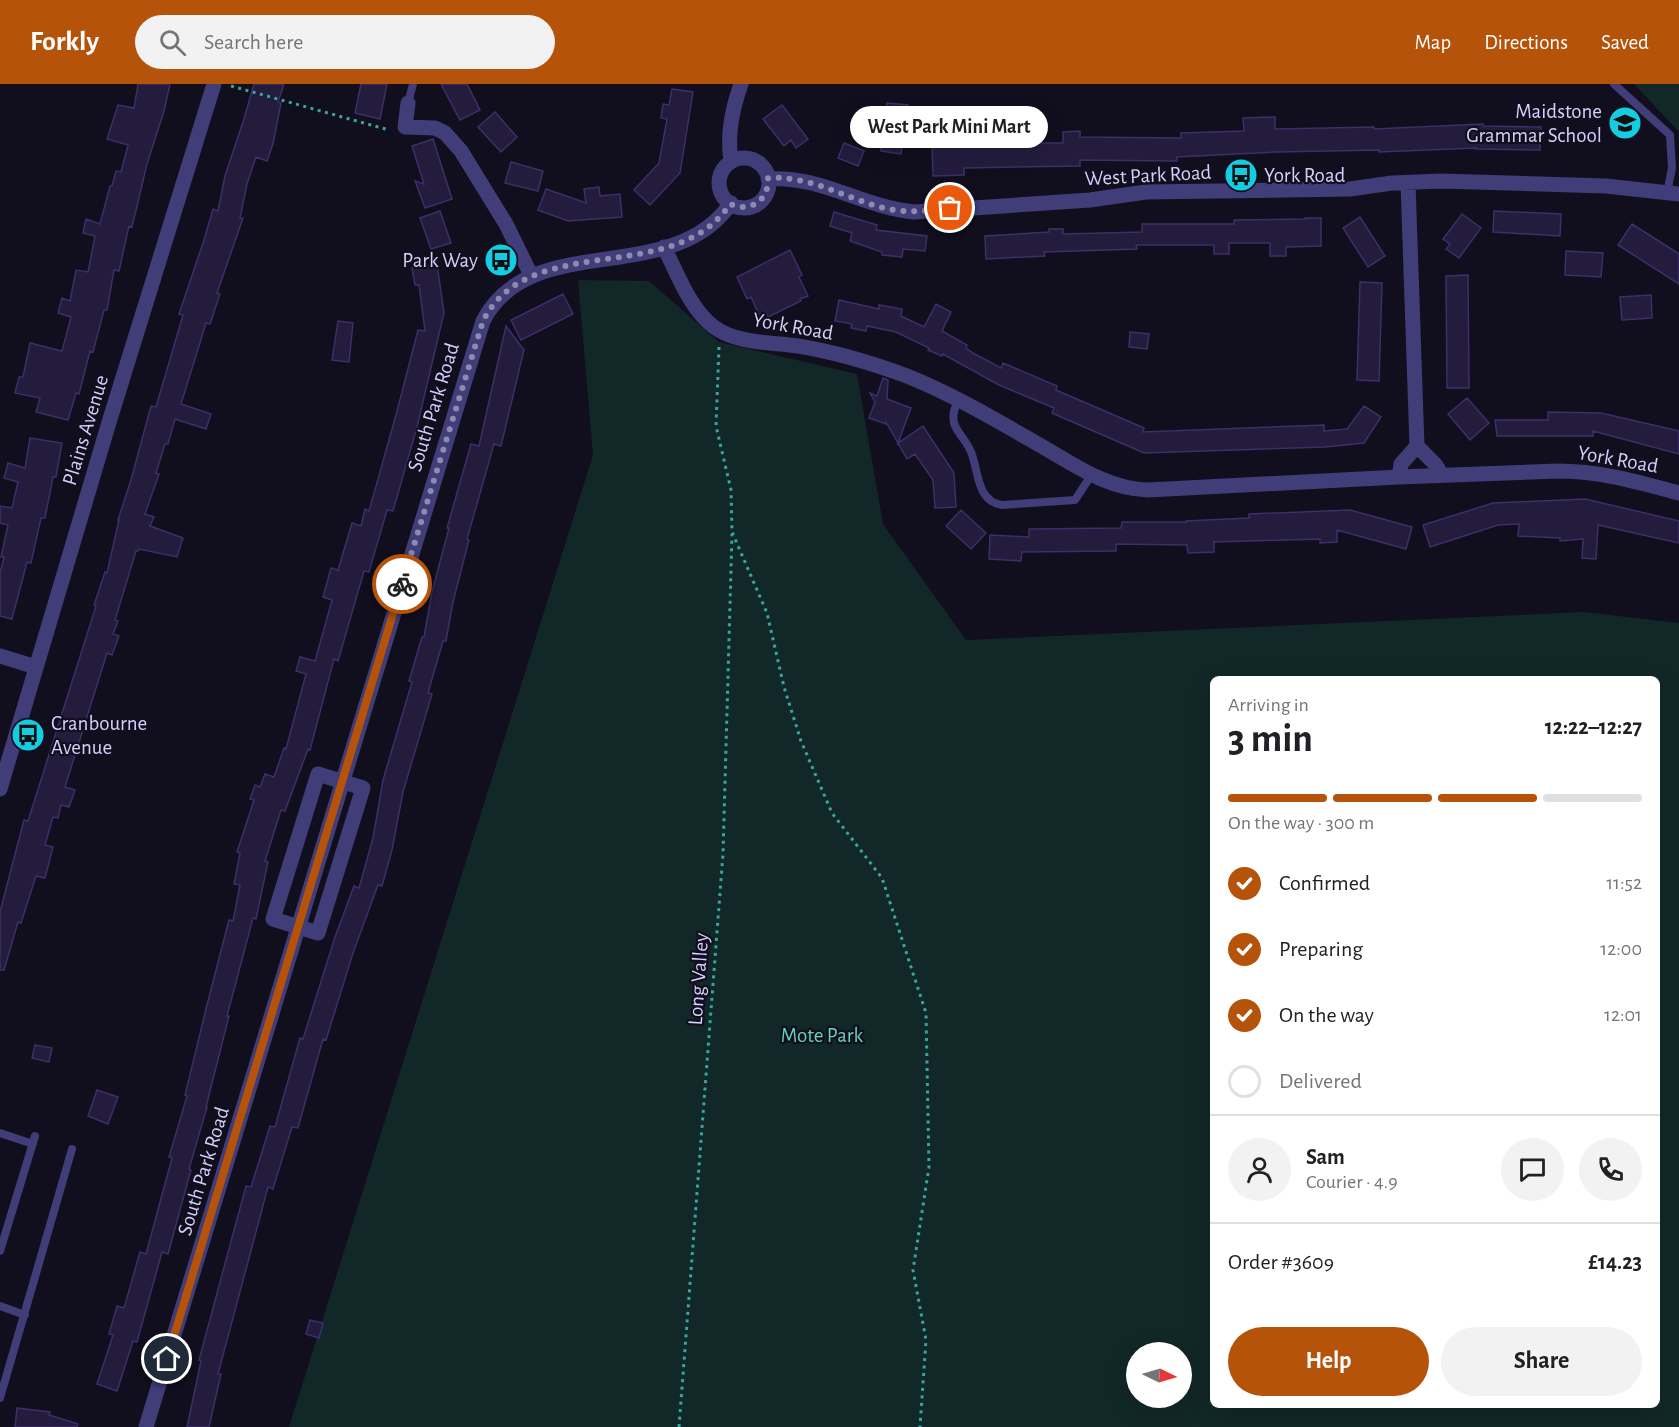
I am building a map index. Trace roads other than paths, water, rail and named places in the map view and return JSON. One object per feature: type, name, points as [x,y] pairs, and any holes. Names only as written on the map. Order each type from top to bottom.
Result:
[{"type":"street","name":"Plains Avenue","points":[[0,789],[214,84]]},
{"type":"street","points":[[731,161],[728,141],[741,84]]},
{"type":"street","points":[[408,103],[405,127],[435,128],[445,133],[475,171],[506,224],[531,275]]},
{"type":"street","points":[[743,158],[754,160],[764,168],[768,178],[768,190],[758,203],[744,207],[730,204],[721,192],[719,180],[723,170],[731,161],[743,158]]},
{"type":"street","name":"West Park Road","points":[[768,178],[787,177],[804,180],[872,204],[914,212],[1090,200],[1146,192],[1350,189],[1408,183],[1474,182],[1606,186],[1673,194]]},
{"type":"street","points":[[1408,183],[1417,446],[1435,464],[1442,475]]},
{"type":"street","name":"South Park Road","points":[[146,1427],[480,329],[490,307],[499,296],[531,275],[556,268],[638,255],[684,241],[712,226],[730,204]]},
{"type":"street","name":"York Road","points":[[664,247],[693,302],[706,320],[722,332],[759,342],[808,348],[870,363],[909,377],[958,400],[1092,474],[1121,487],[1148,490],[1442,475],[1578,471],[1616,476],[1679,493]]},
{"type":"street","points":[[1399,477],[1401,464],[1417,446]]},
{"type":"street","points":[[0,656],[36,667]]},
{"type":"street","points":[[318,774],[363,788],[318,933],[299,927],[273,919],[318,774]]},
{"type":"lane","points":[[408,103],[413,84]]},
{"type":"lane","points":[[1614,84],[1670,135],[1673,194]]},
{"type":"lane","points":[[958,400],[953,415],[954,422],[972,453],[982,492],[991,502],[1002,505],[1075,500],[1092,474]]},
{"type":"lane","points":[[0,1133],[34,1140],[0,1251]]},
{"type":"lane","points":[[0,1398],[72,1149]]},
{"type":"lane","points":[[0,1306],[25,1315]]},
{"type":"place","name":"Maidstone Grammar School","points":[[1625,123]]},
{"type":"place","name":"York Road","points":[[1241,175]]},
{"type":"place","name":"West Park Mini Mart","points":[[950,208]]},
{"type":"place","name":"Park Way","points":[[501,260]]},
{"type":"place","name":"Cranbourne Avenue","points":[[28,735]]},
{"type":"park label","name":"Mote Park","points":[[822,1035]]}]
